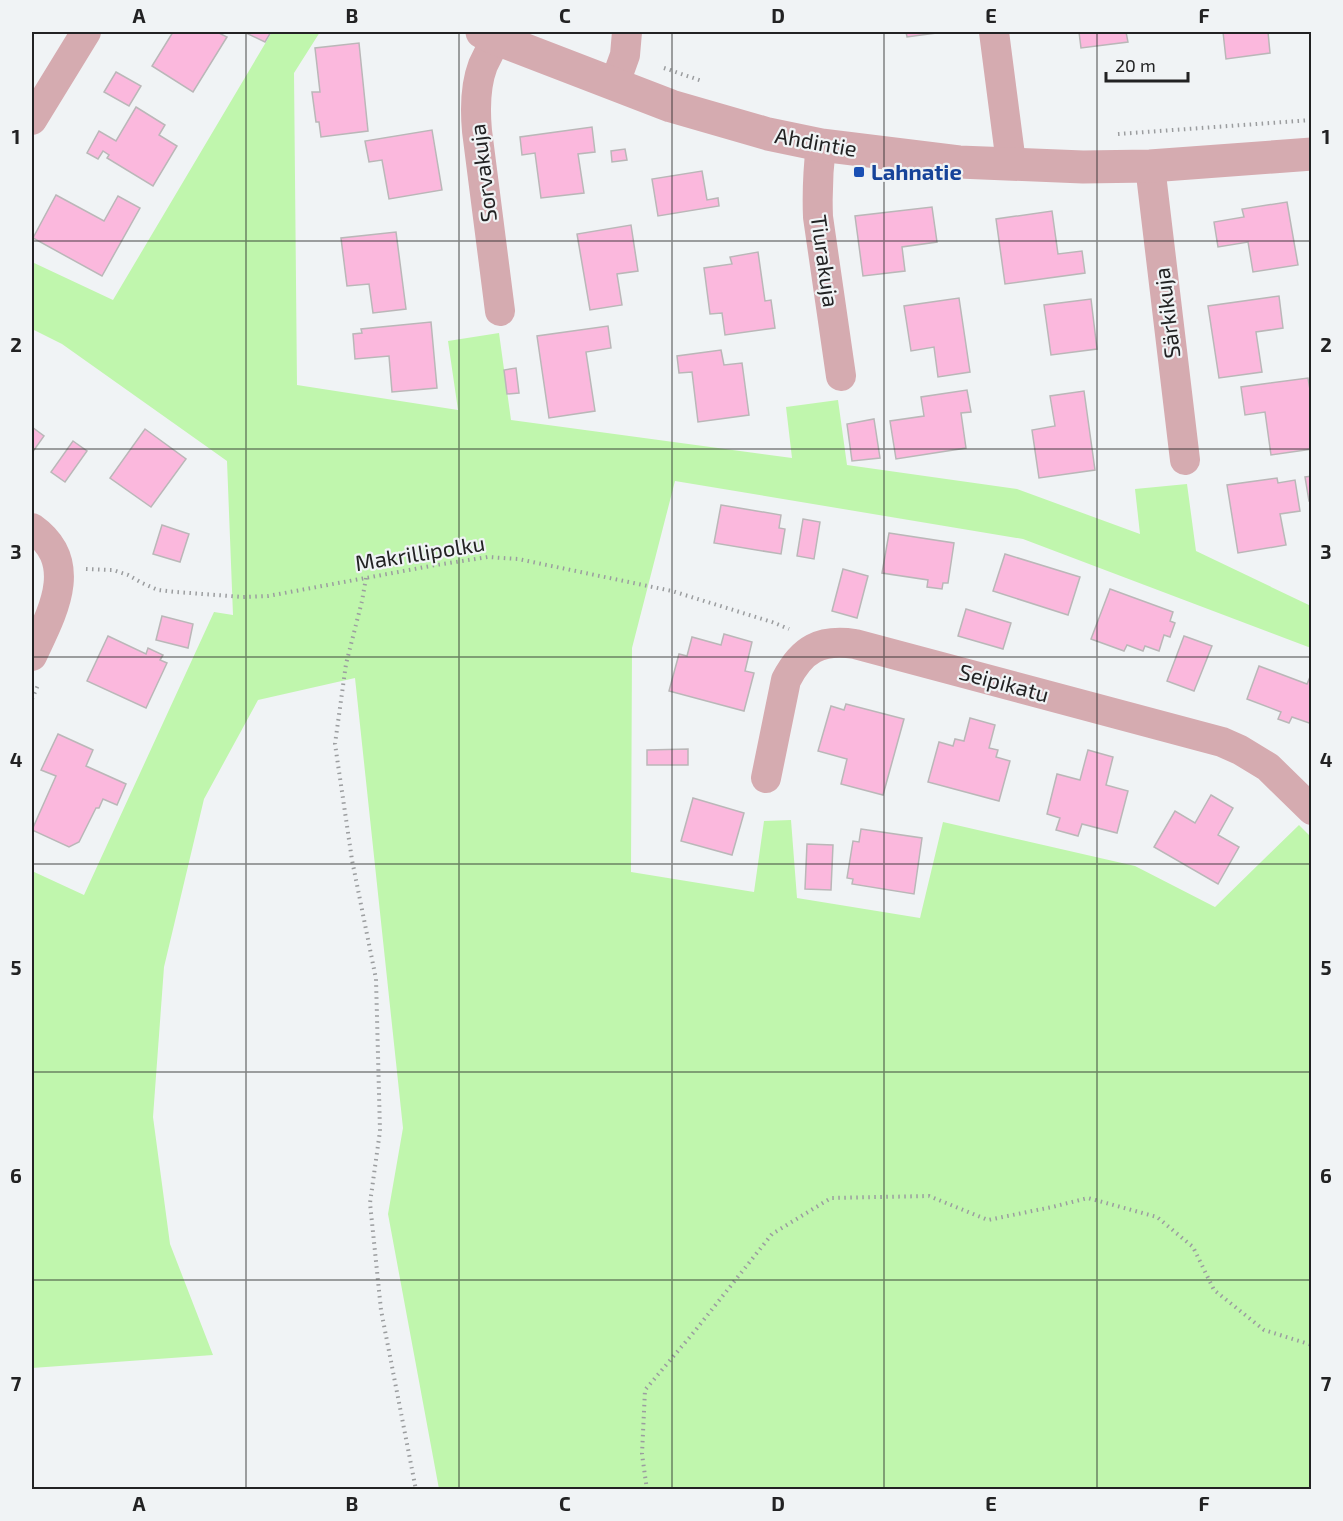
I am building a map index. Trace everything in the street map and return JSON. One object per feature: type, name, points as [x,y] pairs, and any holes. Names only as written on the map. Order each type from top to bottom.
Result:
[{"type":"street","points":[[32,120],[86,32]]},
{"type":"street","points":[[994,32],[1011,163]]},
{"type":"street","name":"Ahdintie","points":[[489,35],[622,56],[671,106],[768,134],[820,145],[959,162],[1083,166],[1150,166],[1311,154]]},
{"type":"street","name":"Sorvakuja","points":[[489,35],[475,108],[500,311]]},
{"type":"street","name":"Tiurakuja","points":[[820,145],[817,193],[819,217],[841,376]]},
{"type":"street","name":"Särkikuja","points":[[1150,166],[1185,460]]},
{"type":"street","points":[[32,528],[49,543],[58,569],[56,601],[32,656]]},
{"type":"street","name":"Seipikatu","points":[[814,647],[839,641],[855,644],[1222,742],[1268,767],[1311,810]]},
{"type":"street","points":[[766,778],[786,680],[793,666],[814,647]]},
{"type":"path","points":[[622,56],[710,83]]},
{"type":"path","points":[[1107,134],[1311,120]]},
{"type":"path","name":"Makrillipolku","points":[[58,569],[113,570],[158,590],[243,597],[268,596],[488,557],[518,559],[672,591],[772,622],[790,630],[814,647]]},
{"type":"path","points":[[366,578],[346,664],[334,744],[352,860],[376,979],[380,1131],[370,1203],[381,1310],[416,1490]]},
{"type":"path","points":[[647,1490],[642,1454],[645,1390],[772,1234],[831,1198],[929,1196],[988,1220],[1088,1198],[1156,1217],[1193,1247],[1214,1290],[1264,1330],[1311,1345]]},
{"type":"green space","points":[[272,32],[320,32],[294,73],[297,385],[458,410],[448,341],[499,333],[511,420],[792,458],[786,407],[838,400],[847,465],[1017,489],[1140,534],[1135,489],[1187,484],[1196,551],[1311,606],[1311,648],[1023,539],[675,481],[632,648],[631,872],[754,892],[764,821],[791,820],[797,898],[920,918],[943,822],[1135,866],[1215,907],[1299,825],[1312,838],[1311,1489],[439,1489],[388,1214],[403,1128],[355,678],[258,700],[204,799],[164,967],[153,1117],[170,1244],[213,1355],[32,1368],[32,871],[84,895],[214,612],[233,615],[227,461],[62,344],[32,329],[32,262],[113,300]]},
{"type":"building","points":[[173,32],[217,32],[227,37],[193,92],[152,66]]},
{"type":"building","points":[[244,32],[271,32],[265,42]]},
{"type":"building","points":[[906,32],[936,32],[936,33],[907,37]]},
{"type":"building","points":[[1079,32],[1126,32],[1128,42],[1081,48]]},
{"type":"building","points":[[1223,32],[1268,32],[1270,53],[1226,59]]},
{"type":"building","points":[[359,43],[368,131],[321,137],[319,122],[316,122],[312,92],[320,92],[315,48]]},
{"type":"building","points":[[116,72],[141,86],[129,106],[104,92]]},
{"type":"building","points":[[136,107],[165,125],[159,135],[177,146],[153,186],[107,158],[109,155],[103,151],[98,159],[87,153],[99,131],[116,141]]},
{"type":"building","points":[[592,127],[595,152],[578,154],[584,193],[541,198],[535,153],[522,155],[520,137]]},
{"type":"building","points":[[432,130],[442,190],[389,199],[382,160],[369,162],[365,141]]},
{"type":"building","points":[[625,149],[627,160],[612,162],[611,151]]},
{"type":"building","points":[[702,171],[707,200],[718,198],[719,206],[658,216],[652,179]]},
{"type":"building","points":[[56,195],[104,221],[118,196],[140,208],[102,276],[33,238]]},
{"type":"building","points":[[1287,202],[1298,265],[1253,272],[1248,242],[1218,247],[1214,222],[1244,217],[1242,209]]},
{"type":"building","points":[[932,207],[937,242],[902,247],[905,271],[863,276],[855,216]]},
{"type":"building","points":[[1052,211],[1058,254],[1082,251],[1085,273],[1005,284],[996,219]]},
{"type":"building","points":[[631,225],[638,271],[617,274],[622,305],[590,310],[577,234]]},
{"type":"building","points":[[396,232],[406,309],[373,313],[369,284],[347,286],[341,238]]},
{"type":"building","points":[[758,252],[765,301],[771,300],[775,328],[725,335],[722,313],[710,314],[704,268],[732,264],[730,257]]},
{"type":"building","points":[[1279,296],[1283,328],[1256,332],[1262,372],[1219,378],[1208,306]]},
{"type":"building","points":[[959,298],[970,372],[938,377],[934,347],[911,351],[904,306]]},
{"type":"building","points":[[1091,299],[1097,349],[1051,355],[1044,305]]},
{"type":"building","points":[[431,322],[437,388],[392,392],[389,356],[355,359],[353,334],[362,333],[361,329]]},
{"type":"building","points":[[608,326],[611,348],[586,352],[595,411],[549,418],[537,336]]},
{"type":"building","points":[[721,350],[724,365],[742,363],[749,415],[698,422],[692,372],[679,373],[677,356]]},
{"type":"building","points":[[516,368],[519,393],[507,394],[504,370]]},
{"type":"building","points":[[1308,378],[1312,401],[1312,449],[1271,455],[1265,412],[1245,415],[1241,387]]},
{"type":"building","points":[[967,390],[971,412],[961,413],[966,448],[896,459],[890,421],[924,416],[921,397]]},
{"type":"building","points":[[1084,391],[1095,470],[1039,478],[1032,430],[1055,426],[1050,396]]},
{"type":"building","points":[[874,419],[880,458],[852,461],[847,424]]},
{"type":"building","points":[[32,427],[44,436],[32,453]]},
{"type":"building","points":[[145,429],[186,459],[151,507],[110,478]]},
{"type":"building","points":[[73,441],[87,451],[65,482],[51,472]]},
{"type":"building","points":[[1312,476],[1312,501],[1309,501],[1305,477]]},
{"type":"building","points":[[1277,478],[1278,483],[1295,480],[1300,511],[1280,514],[1286,545],[1238,553],[1227,485]]},
{"type":"building","points":[[721,505],[781,515],[779,528],[785,529],[781,554],[714,543]]},
{"type":"building","points":[[803,519],[820,522],[814,559],[797,556]]},
{"type":"building","points":[[162,525],[189,534],[180,562],[153,554]]},
{"type":"building","points":[[889,533],[954,543],[948,583],[943,583],[942,589],[927,587],[928,580],[882,573]]},
{"type":"building","points":[[1005,554],[1080,577],[1068,615],[993,591]]},
{"type":"building","points":[[843,569],[868,576],[857,618],[832,611]]},
{"type":"building","points":[[1110,589],[1173,612],[1170,621],[1175,623],[1170,637],[1164,635],[1159,651],[1145,646],[1143,651],[1127,645],[1124,651],[1091,639]]},
{"type":"building","points":[[966,609],[1011,623],[1003,649],[958,636]]},
{"type":"building","points":[[162,616],[193,624],[188,648],[156,640]]},
{"type":"building","points":[[724,634],[752,642],[745,671],[754,673],[744,711],[669,691],[679,654],[687,656],[692,637],[721,645]]},
{"type":"building","points":[[108,636],[146,654],[148,648],[163,655],[160,660],[167,663],[146,708],[87,681]]},
{"type":"building","points":[[1184,636],[1212,646],[1194,691],[1167,681]]},
{"type":"building","points":[[1259,666],[1307,684],[1312,672],[1312,724],[1292,717],[1289,723],[1278,719],[1281,712],[1247,699]]},
{"type":"building","points":[[846,704],[904,719],[883,795],[841,784],[847,759],[818,751],[831,706],[844,710]]},
{"type":"building","points":[[970,718],[995,725],[989,748],[998,750],[996,757],[1010,761],[999,801],[928,782],[939,742],[953,746],[955,739],[964,741]]},
{"type":"building","points":[[58,734],[93,750],[86,766],[126,784],[117,805],[103,799],[79,842],[69,847],[32,830],[56,776],[41,770]]},
{"type":"building","points":[[688,749],[688,765],[647,765],[647,750]]},
{"type":"building","points":[[1088,750],[1113,757],[1106,785],[1128,791],[1117,833],[1082,824],[1078,836],[1056,830],[1060,818],[1047,814],[1057,774],[1080,780]]},
{"type":"building","points":[[1211,795],[1233,808],[1218,835],[1239,847],[1218,884],[1154,847],[1175,811],[1195,823]]},
{"type":"building","points":[[693,798],[744,813],[732,855],[681,841]]},
{"type":"building","points":[[861,829],[922,838],[914,894],[852,884],[853,879],[847,878],[853,841],[859,842]]},
{"type":"building","points":[[807,844],[833,845],[831,890],[805,889]]},
{"type":"place","name":"Lahnatie","points":[[859,172]]}]
